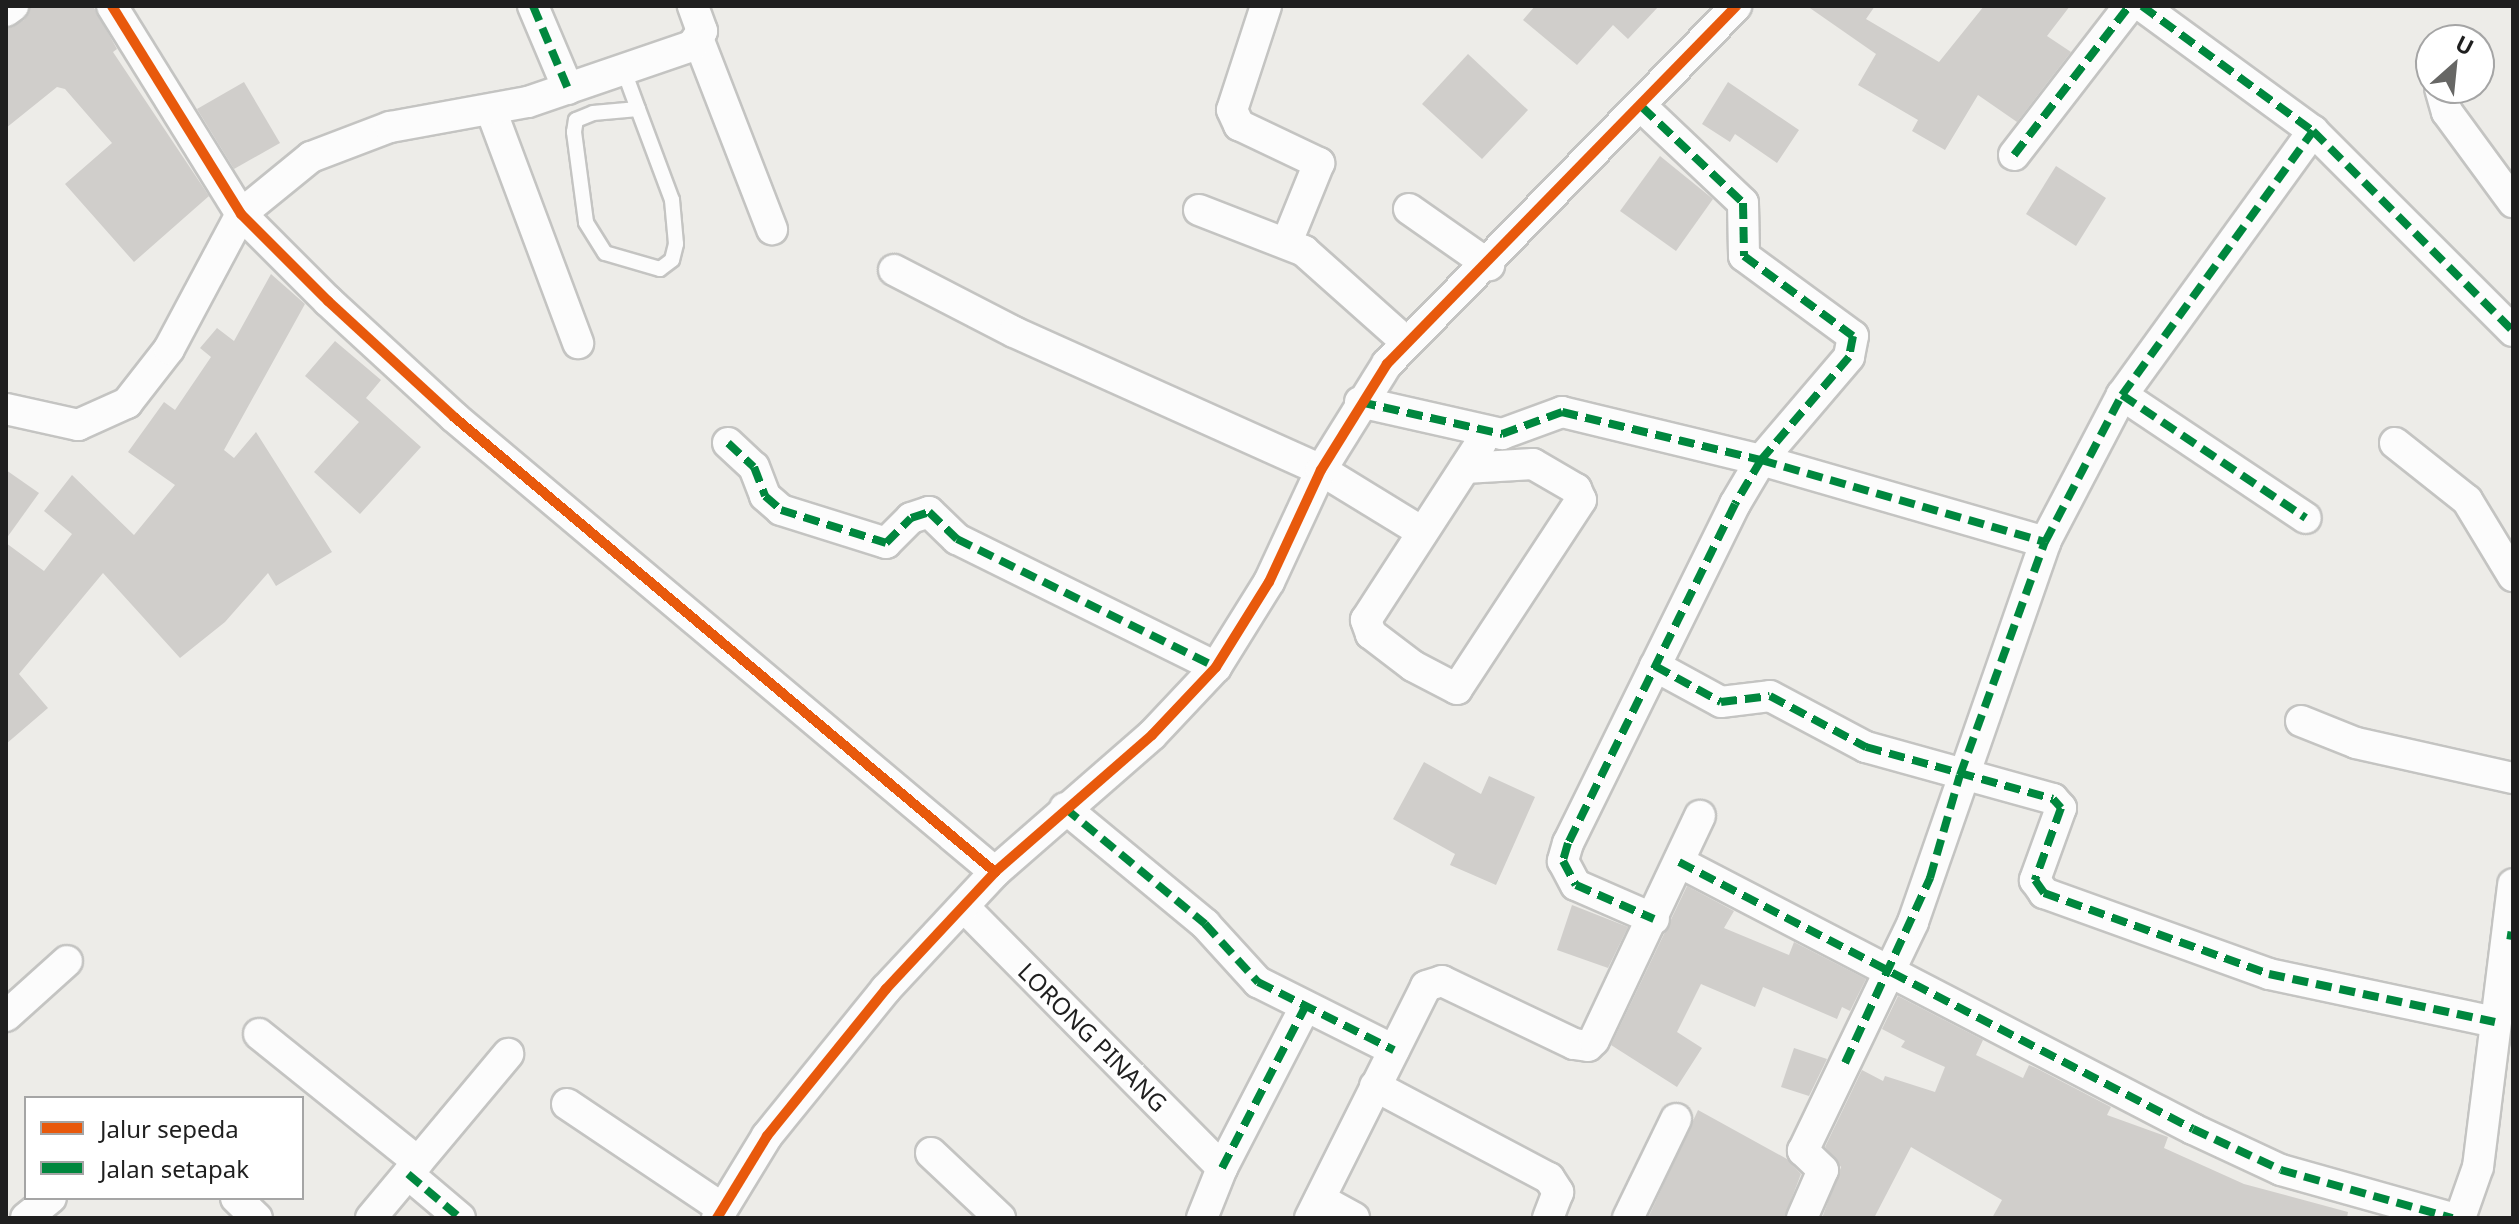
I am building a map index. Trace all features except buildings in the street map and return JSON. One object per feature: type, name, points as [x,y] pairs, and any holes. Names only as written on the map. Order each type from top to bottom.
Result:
[{"type":"street","points":[[6,11],[13,6]]},
{"type":"street","points":[[112,6],[241,214],[460,422],[995,872]]},
{"type":"street","points":[[533,6],[568,89]]},
{"type":"street","points":[[693,6],[699,41],[772,229]]},
{"type":"street","points":[[1266,6],[1232,110],[1239,125],[1319,163],[1287,242]]},
{"type":"street","points":[[567,1104],[720,1213],[832,1051],[995,872],[1152,735],[1216,667],[1269,582],[1321,470],[1360,402],[1406,342],[1489,265],[1736,6]]},
{"type":"street","points":[[2014,155],[2129,6]]},
{"type":"street","points":[[2142,6],[2313,131],[2513,331]]},
{"type":"street","points":[[6,409],[78,425],[127,403],[169,349],[241,214],[311,157],[350,138],[491,110],[568,89],[699,41]]},
{"type":"street","points":[[2445,104],[2447,112],[2513,202]]},
{"type":"street","points":[[1642,107],[1743,203],[1744,256],[1853,336],[1849,357],[1761,460],[1655,666],[1563,861],[1576,885],[1654,919]]},
{"type":"street","points":[[491,110],[578,343]]},
{"type":"street","points":[[1802,1218],[1823,1170],[1803,1151],[1930,878],[1960,775],[2045,542],[2122,395],[2313,131]]},
{"type":"street","points":[[1409,209],[1489,265]]},
{"type":"street","points":[[1199,210],[1287,242],[1406,342]]},
{"type":"street","points":[[894,270],[1014,332],[1321,470],[1422,532]]},
{"type":"street","points":[[2122,395],[2306,518]]},
{"type":"street","points":[[1360,402],[1502,434],[1562,412],[1761,460],[2045,542]]},
{"type":"street","points":[[728,443],[754,467],[765,496],[781,510],[886,543],[911,518],[929,512],[957,539],[1216,667]]},
{"type":"street","points":[[2395,443],[2467,500],[2512,571]]},
{"type":"street","points":[[1473,455],[1533,464],[1576,489],[1581,500],[1463,688],[1413,666],[1367,627],[1371,609],[1422,532],[1473,455]]},
{"type":"street","points":[[1655,666],[1721,702],[1770,696],[1866,747],[2058,802],[2035,880],[2044,893],[2269,974],[2495,1022]]},
{"type":"street","points":[[2301,721],[2356,743],[2513,778]]},
{"type":"street","points":[[1065,808],[1205,924],[1258,982],[1394,1050]]},
{"type":"street","points":[[1354,1218],[1315,1208],[1426,986],[1442,981],[1588,1046],[1654,919],[1700,816]]},
{"type":"street","points":[[1679,862],[2281,1170],[2452,1218]]},
{"type":"street","points":[[2460,1218],[2478,1167],[2495,1022],[2510,936],[2513,884]]},
{"type":"street","name":"LORONG PINANG","points":[[964,907],[1222,1168]]},
{"type":"street","points":[[6,1016],[67,961]]},
{"type":"street","points":[[1202,1218],[1222,1168],[1305,1007]]},
{"type":"street","points":[[259,1034],[413,1168],[460,1218]]},
{"type":"street","points":[[371,1218],[508,1054]]},
{"type":"street","points":[[1375,1086],[1549,1178],[1558,1192],[1548,1218]]},
{"type":"street","points":[[1628,1218],[1676,1119]]},
{"type":"street","points":[[931,1153],[1000,1218]]},
{"type":"street","points":[[26,1218],[48,1200]]},
{"type":"street","points":[[238,1200],[257,1218]]},
{"type":"lane","points":[[624,71],[672,200],[676,244],[672,260],[660,269],[605,253],[586,222],[574,132],[576,120],[593,113],[638,109]]},
{"type":"marked path","points":[[533,6],[568,89]]},
{"type":"marked path","points":[[2014,155],[2129,6]]},
{"type":"marked path","points":[[2142,6],[2313,131],[2513,331]]},
{"type":"marked path","points":[[1642,107],[1743,203],[1744,256],[1853,336],[1849,357],[1761,460],[1735,504],[1568,843],[1563,861],[1576,885],[1654,919]]},
{"type":"marked path","points":[[1845,1063],[1930,878],[1960,775],[2045,542],[2122,395],[2313,131]]},
{"type":"marked path","points":[[2122,395],[2306,518]]},
{"type":"marked path","points":[[1360,402],[1502,434],[1562,412],[1761,460],[2045,542]]},
{"type":"marked path","points":[[728,443],[754,467],[765,496],[781,510],[886,543],[911,518],[929,512],[957,539],[1216,667]]},
{"type":"marked path","points":[[1655,666],[1721,702],[1770,696],[1866,747],[2053,799],[2061,808],[2035,880],[2044,893],[2269,974],[2495,1022]]},
{"type":"marked path","points":[[1065,808],[1205,924],[1258,982],[1394,1050]]},
{"type":"marked path","points":[[1679,862],[2193,1129],[2281,1170],[2452,1218]]},
{"type":"marked path","points":[[2507,935],[2513,936]]},
{"type":"marked path","points":[[1222,1168],[1305,1007]]},
{"type":"marked path","points":[[408,1174],[460,1218]]},
{"type":"cycle path","points":[[112,6],[241,214],[328,301],[454,417],[995,872]]},
{"type":"cycle path","points":[[717,1218],[767,1136],[886,989],[995,872],[1152,735],[1216,667],[1269,582],[1321,470],[1387,364],[1736,6]]}]
